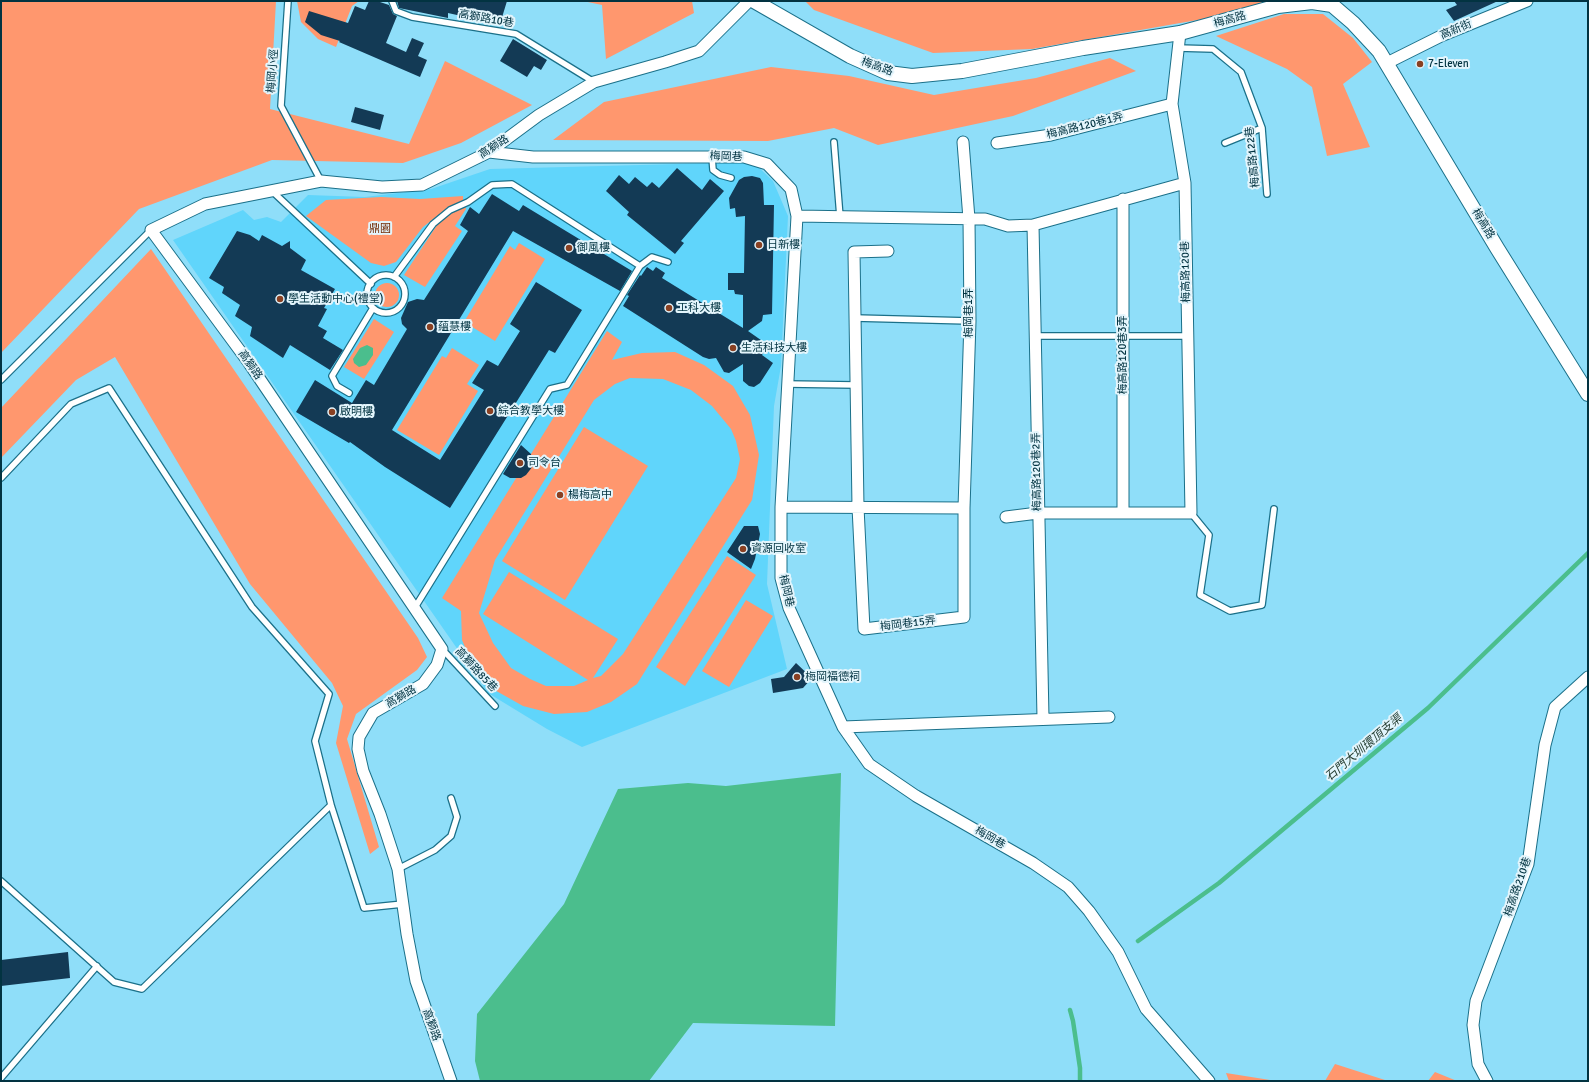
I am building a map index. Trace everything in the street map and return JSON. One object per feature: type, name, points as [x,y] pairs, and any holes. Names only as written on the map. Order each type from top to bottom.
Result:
[{"type":"street","name":"高獅路","points":[[451,1081],[416,981],[398,879],[398,869],[380,814],[362,771],[358,749],[359,737],[373,713],[423,684],[437,665],[442,649],[249,363],[151,230],[205,204],[321,181],[382,187],[422,185],[489,152],[539,115],[594,82],[699,51],[749,1]]},
{"type":"street","name":"梅高路","points":[[754,1],[850,56],[888,73],[912,76],[962,71],[1083,48],[1180,34],[1278,6],[1312,2],[1324,2],[1332,5],[1353,22],[1379,51],[1387,63],[1497,248],[1588,394]]},
{"type":"street","name":"高新街","points":[[1387,63],[1441,36],[1527,1]]},
{"type":"street","name":"梅高路120巷","points":[[1180,34],[1172,104],[1185,183],[1191,512]]},
{"type":"street","name":"梅高路120巷1弄","points":[[997,143],[1051,135],[1172,104]]},
{"type":"street","name":"梅岡巷1弄","points":[[963,142],[969,219],[970,321],[967,407]]},
{"type":"street","name":"梅岡巷","points":[[489,152],[533,157],[744,157],[767,164],[791,189],[797,216],[781,508],[781,578],[789,608],[843,727],[870,764],[916,796],[1033,863],[1068,887],[1089,911],[1118,952],[1146,1009],[1209,1081]]},
{"type":"street","points":[[797,216],[985,219],[1008,226],[1033,225],[1185,183]]},
{"type":"street","name":"梅高路120巷3弄","points":[[1123,199],[1123,511]]},
{"type":"street","name":"梅高路120巷2弄","points":[[1033,225],[1043,718]]},
{"type":"street","name":"梅岡巷15弄","points":[[888,251],[854,252],[858,507],[864,629],[964,617],[964,508],[967,407]]},
{"type":"street","points":[[781,508],[964,508]]},
{"type":"street","points":[[1006,517],[1038,513],[1123,511],[1191,512]]},
{"type":"street","name":"梅高路210巷","points":[[1487,1081],[1478,1064],[1473,1025],[1476,1001],[1528,864],[1545,745],[1555,707],[1588,677]]},
{"type":"street","points":[[843,727],[1043,718],[1109,717]]},
{"type":"lane","name":"梅岡小徑","points":[[288,1],[281,106],[321,181]]},
{"type":"lane","name":"高獅路10巷","points":[[391,2],[396,11],[412,17],[516,34],[594,82]]},
{"type":"lane","name":"梅高路122巷","points":[[1178,48],[1213,49],[1241,72],[1262,128],[1267,194]]},
{"type":"lane","points":[[1225,143],[1262,128]]},
{"type":"lane","points":[[834,142],[840,216]]},
{"type":"lane","points":[[712,157],[712,170],[720,175],[731,178]]},
{"type":"lane","points":[[394,277],[433,224],[450,210],[468,202],[492,185],[512,184],[640,266]]},
{"type":"lane","points":[[271,191],[370,284]]},
{"type":"lane","points":[[1,380],[151,230]]},
{"type":"lane","points":[[414,609],[550,390],[567,384],[640,266],[652,257],[668,262]]},
{"type":"lane","points":[[383,276],[394,277],[399,280],[405,290],[404,302],[401,307],[396,311],[384,313],[374,308],[368,299],[370,284],[383,276]]},
{"type":"lane","points":[[349,393],[337,386],[332,376],[374,308]]},
{"type":"lane","points":[[855,318],[970,321]]},
{"type":"lane","points":[[1035,336],[1187,336]]},
{"type":"lane","points":[[787,384],[856,385]]},
{"type":"lane","points":[[1,478],[72,404],[109,388],[252,608],[329,694],[315,741],[331,805],[364,908],[403,904]]},
{"type":"lane","points":[[1191,512],[1209,535],[1200,595],[1230,611],[1262,605],[1274,509]]},
{"type":"lane","name":"高獅路85巷","points":[[442,649],[495,706]]},
{"type":"lane","points":[[398,869],[434,850],[451,836],[457,817],[451,798]]},
{"type":"lane","points":[[1,881],[114,982],[142,990],[331,805]]},
{"type":"lane","points":[[1,1078],[97,966]]},
{"type":"shaded area","name":"楊梅高中","points":[[753,162],[773,181],[788,216],[781,366],[774,406],[767,584],[787,669],[582,747],[547,729],[488,693],[173,240],[243,210],[254,220],[267,217],[281,222],[308,195],[365,197],[431,189],[490,169]]},
{"type":"shaded area","points":[[367,345],[373,348],[373,355],[366,365],[359,367],[354,363],[353,359],[360,348]]},
{"type":"shaded area","points":[[841,773],[835,1026],[693,1023],[649,1081],[480,1081],[475,1061],[477,1014],[564,904],[618,789],[688,783],[726,786]]},
{"type":"green space","points":[[1,1],[276,1],[270,109],[409,144],[445,61],[532,105],[461,143],[403,163],[272,160],[139,209],[1,353]]},
{"type":"green space","points":[[297,1],[359,1],[352,6],[336,47],[318,39],[301,22]]},
{"type":"green space","points":[[583,1],[692,1],[694,13],[606,59],[602,5]]},
{"type":"green space","points":[[805,1],[1281,1],[1243,12],[1032,49],[933,53],[814,10]]},
{"type":"green space","points":[[1284,14],[1323,14],[1353,38],[1372,62],[1343,84],[1370,147],[1327,156],[1312,87],[1287,69],[1216,36]]},
{"type":"green space","points":[[1110,58],[1136,71],[1013,116],[878,145],[834,128],[768,141],[553,140],[604,102],[771,67],[849,76],[934,95],[1036,78]]},
{"type":"green space","name":"鼎園","points":[[463,196],[463,201],[445,210],[423,227],[396,262],[384,266],[371,263],[306,216],[326,200],[381,197],[420,199]]},
{"type":"green space","points":[[465,206],[466,209],[455,226],[462,231],[425,287],[404,275],[439,222],[450,213]]},
{"type":"green space","points":[[519,243],[545,259],[495,341],[464,322],[510,246],[515,250]]},
{"type":"green space","points":[[151,249],[418,638],[427,657],[417,670],[356,714],[347,739],[379,847],[370,854],[336,743],[343,706],[332,683],[250,584],[115,357],[76,380],[1,458],[1,408]]},
{"type":"green space","points":[[387,283],[395,287],[399,295],[395,303],[387,307],[379,303],[375,295],[379,287]]},
{"type":"green space","points":[[374,319],[394,332],[364,379],[344,367]]},
{"type":"green space","points":[[607,331],[622,342],[612,360],[642,353],[675,352],[704,365],[733,386],[750,415],[759,455],[752,500],[637,684],[611,702],[587,712],[554,714],[523,706],[491,688],[473,666],[462,640],[461,611],[442,598]],"holes":[[[630,378],[663,379],[691,390],[712,406],[731,429],[736,441],[740,459],[736,478],[623,654],[601,676],[593,678],[618,639],[509,572],[483,614],[588,680],[574,686],[546,686],[511,668],[493,643],[479,613],[495,560],[594,400],[615,384]]]},
{"type":"green space","points":[[452,348],[479,365],[467,384],[478,391],[439,455],[397,430],[442,356],[446,358]]},
{"type":"green space","points":[[584,427],[648,466],[565,600],[502,561]]},
{"type":"green space","points":[[727,556],[756,575],[685,686],[656,667]]},
{"type":"green space","points":[[746,600],[773,616],[729,687],[702,671]]},
{"type":"green space","points":[[1335,1064],[1388,1081],[1325,1081]]},
{"type":"green space","points":[[1435,1072],[1457,1081],[1428,1081]]},
{"type":"green space","points":[[1226,1073],[1270,1080],[1272,1081],[1229,1081]]},
{"type":"building","points":[[369,1],[377,1],[389,5],[393,14],[397,16],[386,43],[406,52],[412,38],[424,43],[418,56],[427,60],[420,77],[339,42],[340,41],[321,35],[305,22],[309,11],[348,23],[355,6],[365,10]]},
{"type":"building","points":[[397,1],[507,1],[500,24],[467,15],[466,17],[448,13],[448,18],[399,8]]},
{"type":"building","points":[[1454,1],[1498,1],[1454,21],[1446,10],[1457,5]]},
{"type":"building","points":[[513,39],[547,60],[541,70],[534,66],[527,77],[500,61]]},
{"type":"building","points":[[355,107],[384,115],[380,130],[351,122]]},
{"type":"building","points":[[677,168],[702,190],[710,179],[724,191],[681,241],[684,243],[675,254],[627,215],[629,212],[606,191],[619,175],[629,184],[635,177],[647,187],[652,182],[659,188]]},
{"type":"building","points":[[752,176],[760,178],[763,183],[764,205],[774,205],[772,314],[763,315],[762,321],[748,331],[768,345],[762,355],[773,363],[760,383],[754,387],[749,386],[743,381],[743,364],[729,373],[724,372],[716,358],[709,359],[703,357],[623,306],[629,296],[627,295],[640,275],[641,276],[647,267],[653,271],[656,267],[665,273],[662,278],[743,328],[743,295],[735,294],[734,290],[728,290],[728,273],[744,273],[745,216],[736,217],[735,208],[730,209],[729,198],[739,180],[744,177]]},
{"type":"building","points":[[492,194],[519,211],[523,205],[632,271],[620,291],[513,231],[392,430],[440,460],[484,390],[472,383],[487,360],[498,366],[520,331],[510,324],[536,282],[582,310],[555,353],[549,350],[450,508],[385,467],[350,442],[349,443],[296,412],[315,380],[352,403],[366,380],[374,385],[407,329],[402,324],[401,318],[408,302],[417,299],[424,300],[468,231],[460,225],[470,207],[479,214]]},
{"type":"building","name":"學生活動中心(禮堂)","points":[[237,231],[250,235],[259,241],[262,235],[282,246],[290,241],[290,248],[306,260],[301,270],[335,289],[324,308],[327,309],[318,326],[327,331],[323,338],[343,350],[330,370],[290,345],[283,358],[250,336],[252,327],[235,316],[240,305],[222,293],[224,287],[209,278]]},
{"type":"building","name":"司令台","points":[[521,445],[531,454],[533,466],[526,475],[521,478],[510,478],[503,474]]},
{"type":"building","name":"資源回收室","points":[[744,526],[758,526],[760,534],[755,559],[751,569],[727,552]]},
{"type":"building","name":"梅岡福德祠","points":[[796,663],[812,678],[803,688],[773,693],[771,679],[784,677]]},
{"type":"building","points":[[68,952],[70,978],[1,986],[1,960]]},
{"type":"waterway","name":"石門大圳環頂支渠","points":[[1138,941],[1219,883],[1428,708],[1588,553]]},
{"type":"waterway","name":"石門大圳環頂支渠","points":[[1070,1010],[1080,1068],[1080,1081]]},
{"type":"place","name":"7-Eleven","points":[[1420,64]]},
{"type":"place","name":"日新樓","points":[[759,245]]},
{"type":"place","name":"御風樓","points":[[569,248]]},
{"type":"place","name":"學生活動中心(禮堂)","points":[[280,299]]},
{"type":"place","name":"工科大樓","points":[[669,308]]},
{"type":"place","name":"蘊慧樓","points":[[430,327]]},
{"type":"place","name":"生活科技大樓","points":[[733,348]]},
{"type":"place","name":"綜合教學大樓","points":[[490,411]]},
{"type":"place","name":"啟明樓","points":[[332,412]]},
{"type":"place","name":"司令台","points":[[520,463]]},
{"type":"place","name":"楊梅高中","points":[[560,495]]},
{"type":"place","name":"資源回收室","points":[[743,549]]},
{"type":"place","name":"梅岡福德祠","points":[[797,677]]}]
